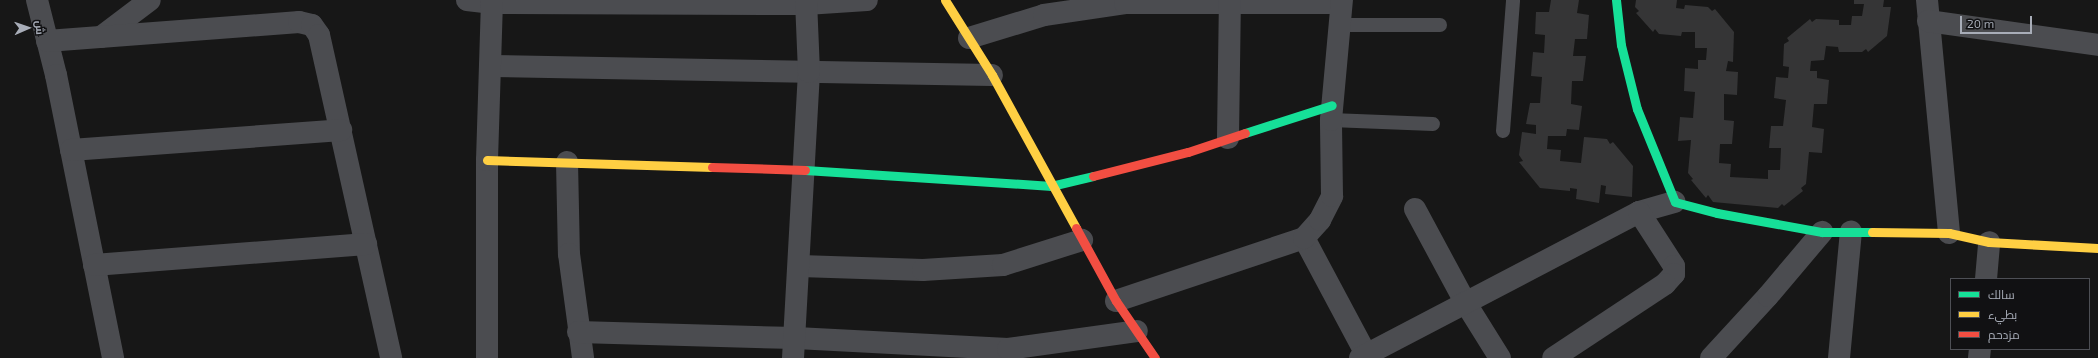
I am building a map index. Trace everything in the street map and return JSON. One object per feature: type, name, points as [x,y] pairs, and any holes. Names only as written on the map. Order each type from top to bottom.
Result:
[{"type":"street","points":[[37,0],[71,150],[113,358]]},
{"type":"street","points":[[101,37],[150,0]]},
{"type":"street","points":[[467,0],[806,2],[867,0]]},
{"type":"street","points":[[945,0],[992,75],[1051,186],[1116,301],[1155,358]]},
{"type":"street","points":[[1616,0],[1621,45],[1637,109],[1675,202]]},
{"type":"street","points":[[487,358],[487,160],[491,1]]},
{"type":"street","points":[[969,38],[1044,15],[1084,7],[1126,3],[1230,1],[1341,2],[1332,113],[1332,196],[1320,220],[1304,238],[1116,301]]},
{"type":"street","points":[[1228,138],[1230,1]]},
{"type":"street","points":[[795,348],[810,72],[806,2]]},
{"type":"street","points":[[1949,232],[1928,10],[2098,45]]},
{"type":"street","points":[[47,41],[306,22],[316,29],[319,35],[341,130],[390,358]]},
{"type":"street","points":[[490,66],[992,75]]},
{"type":"street","points":[[487,160],[805,170],[1051,186],[1188,152],[1228,138],[1332,113]]},
{"type":"street","points":[[71,150],[341,130]]},
{"type":"street","points":[[567,162],[569,254],[578,332],[583,358]]},
{"type":"street","points":[[1304,238],[1363,356],[1640,212],[1675,202],[1716,213],[1822,232],[1949,232],[1989,242],[2098,248]]},
{"type":"street","points":[[1415,209],[1465,302],[1500,358]]},
{"type":"street","points":[[1553,358],[1665,284],[1674,274],[1674,266],[1640,212]]},
{"type":"street","points":[[1711,358],[1768,296],[1822,232]]},
{"type":"street","points":[[1839,358],[1851,232]]},
{"type":"street","points":[[800,266],[923,270],[1003,265],[1082,240]]},
{"type":"street","points":[[1986,278],[1989,242]]},
{"type":"street","points":[[94,265],[366,244]]},
{"type":"street","points":[[578,332],[795,348],[1008,349],[1137,331]]},
{"type":"lane","points":[[1503,131],[1513,0]]},
{"type":"lane","points":[[1340,25],[1440,25]]},
{"type":"lane","points":[[1332,113],[1433,124]]},
{"type":"building","points":[[1551,0],[1579,0],[1577,13],[1589,15],[1587,39],[1575,39],[1573,56],[1586,56],[1583,81],[1572,81],[1571,104],[1582,106],[1579,130],[1567,129],[1566,136],[1548,136],[1547,149],[1561,150],[1560,161],[1581,163],[1584,137],[1607,139],[1610,144],[1613,142],[1633,166],[1632,197],[1605,194],[1606,186],[1601,185],[1599,203],[1576,199],[1577,189],[1570,188],[1570,191],[1540,188],[1519,162],[1523,161],[1519,155],[1522,132],[1536,134],[1536,125],[1526,124],[1530,103],[1540,103],[1542,77],[1531,76],[1533,52],[1544,53],[1545,35],[1535,34],[1536,12],[1549,12]]},
{"type":"building","points":[[1636,0],[1677,0],[1676,8],[1684,9],[1685,5],[1708,7],[1712,11],[1715,9],[1734,32],[1733,62],[1728,61],[1726,71],[1738,72],[1737,95],[1724,94],[1724,120],[1734,121],[1732,144],[1720,144],[1719,163],[1731,164],[1730,177],[1768,179],[1768,170],[1780,170],[1781,148],[1769,148],[1771,126],[1783,126],[1786,100],[1774,98],[1776,77],[1788,78],[1789,67],[1783,66],[1784,44],[1789,41],[1787,38],[1810,19],[1812,22],[1816,19],[1839,20],[1839,25],[1851,25],[1852,16],[1862,16],[1864,4],[1854,4],[1854,0],[1884,0],[1883,7],[1891,7],[1887,36],[1868,52],[1866,49],[1862,52],[1839,52],[1838,47],[1826,46],[1824,60],[1811,61],[1810,71],[1817,71],[1817,78],[1829,80],[1827,104],[1814,104],[1812,127],[1824,129],[1822,153],[1809,152],[1806,184],[1801,188],[1803,191],[1784,206],[1782,204],[1778,208],[1713,202],[1708,195],[1706,198],[1691,180],[1693,179],[1688,173],[1691,140],[1678,141],[1680,117],[1693,118],[1695,92],[1684,91],[1685,68],[1698,69],[1698,60],[1706,60],[1707,48],[1695,48],[1695,32],[1682,32],[1681,36],[1659,34],[1655,29],[1653,32],[1636,13],[1639,11],[1635,7]]},
{"type":"traffic: fast","points":[[1616,0],[1621,45],[1637,109],[1675,202],[1717,213],[1822,232],[1872,232]]},
{"type":"traffic: fast","points":[[1245,133],[1332,105]]},
{"type":"traffic: fast","points":[[805,170],[1051,186],[1093,176]]},
{"type":"traffic: slow","points":[[945,0],[992,75],[1076,228]]},
{"type":"traffic: slow","points":[[487,160],[712,167]]},
{"type":"traffic: slow","points":[[1872,232],[1949,233],[1989,242],[2098,248]]},
{"type":"traffic: jam","points":[[1093,176],[1188,152],[1245,133]]},
{"type":"traffic: jam","points":[[712,167],[805,170]]},
{"type":"traffic: jam","points":[[1076,228],[1116,301],[1155,358]]}]
